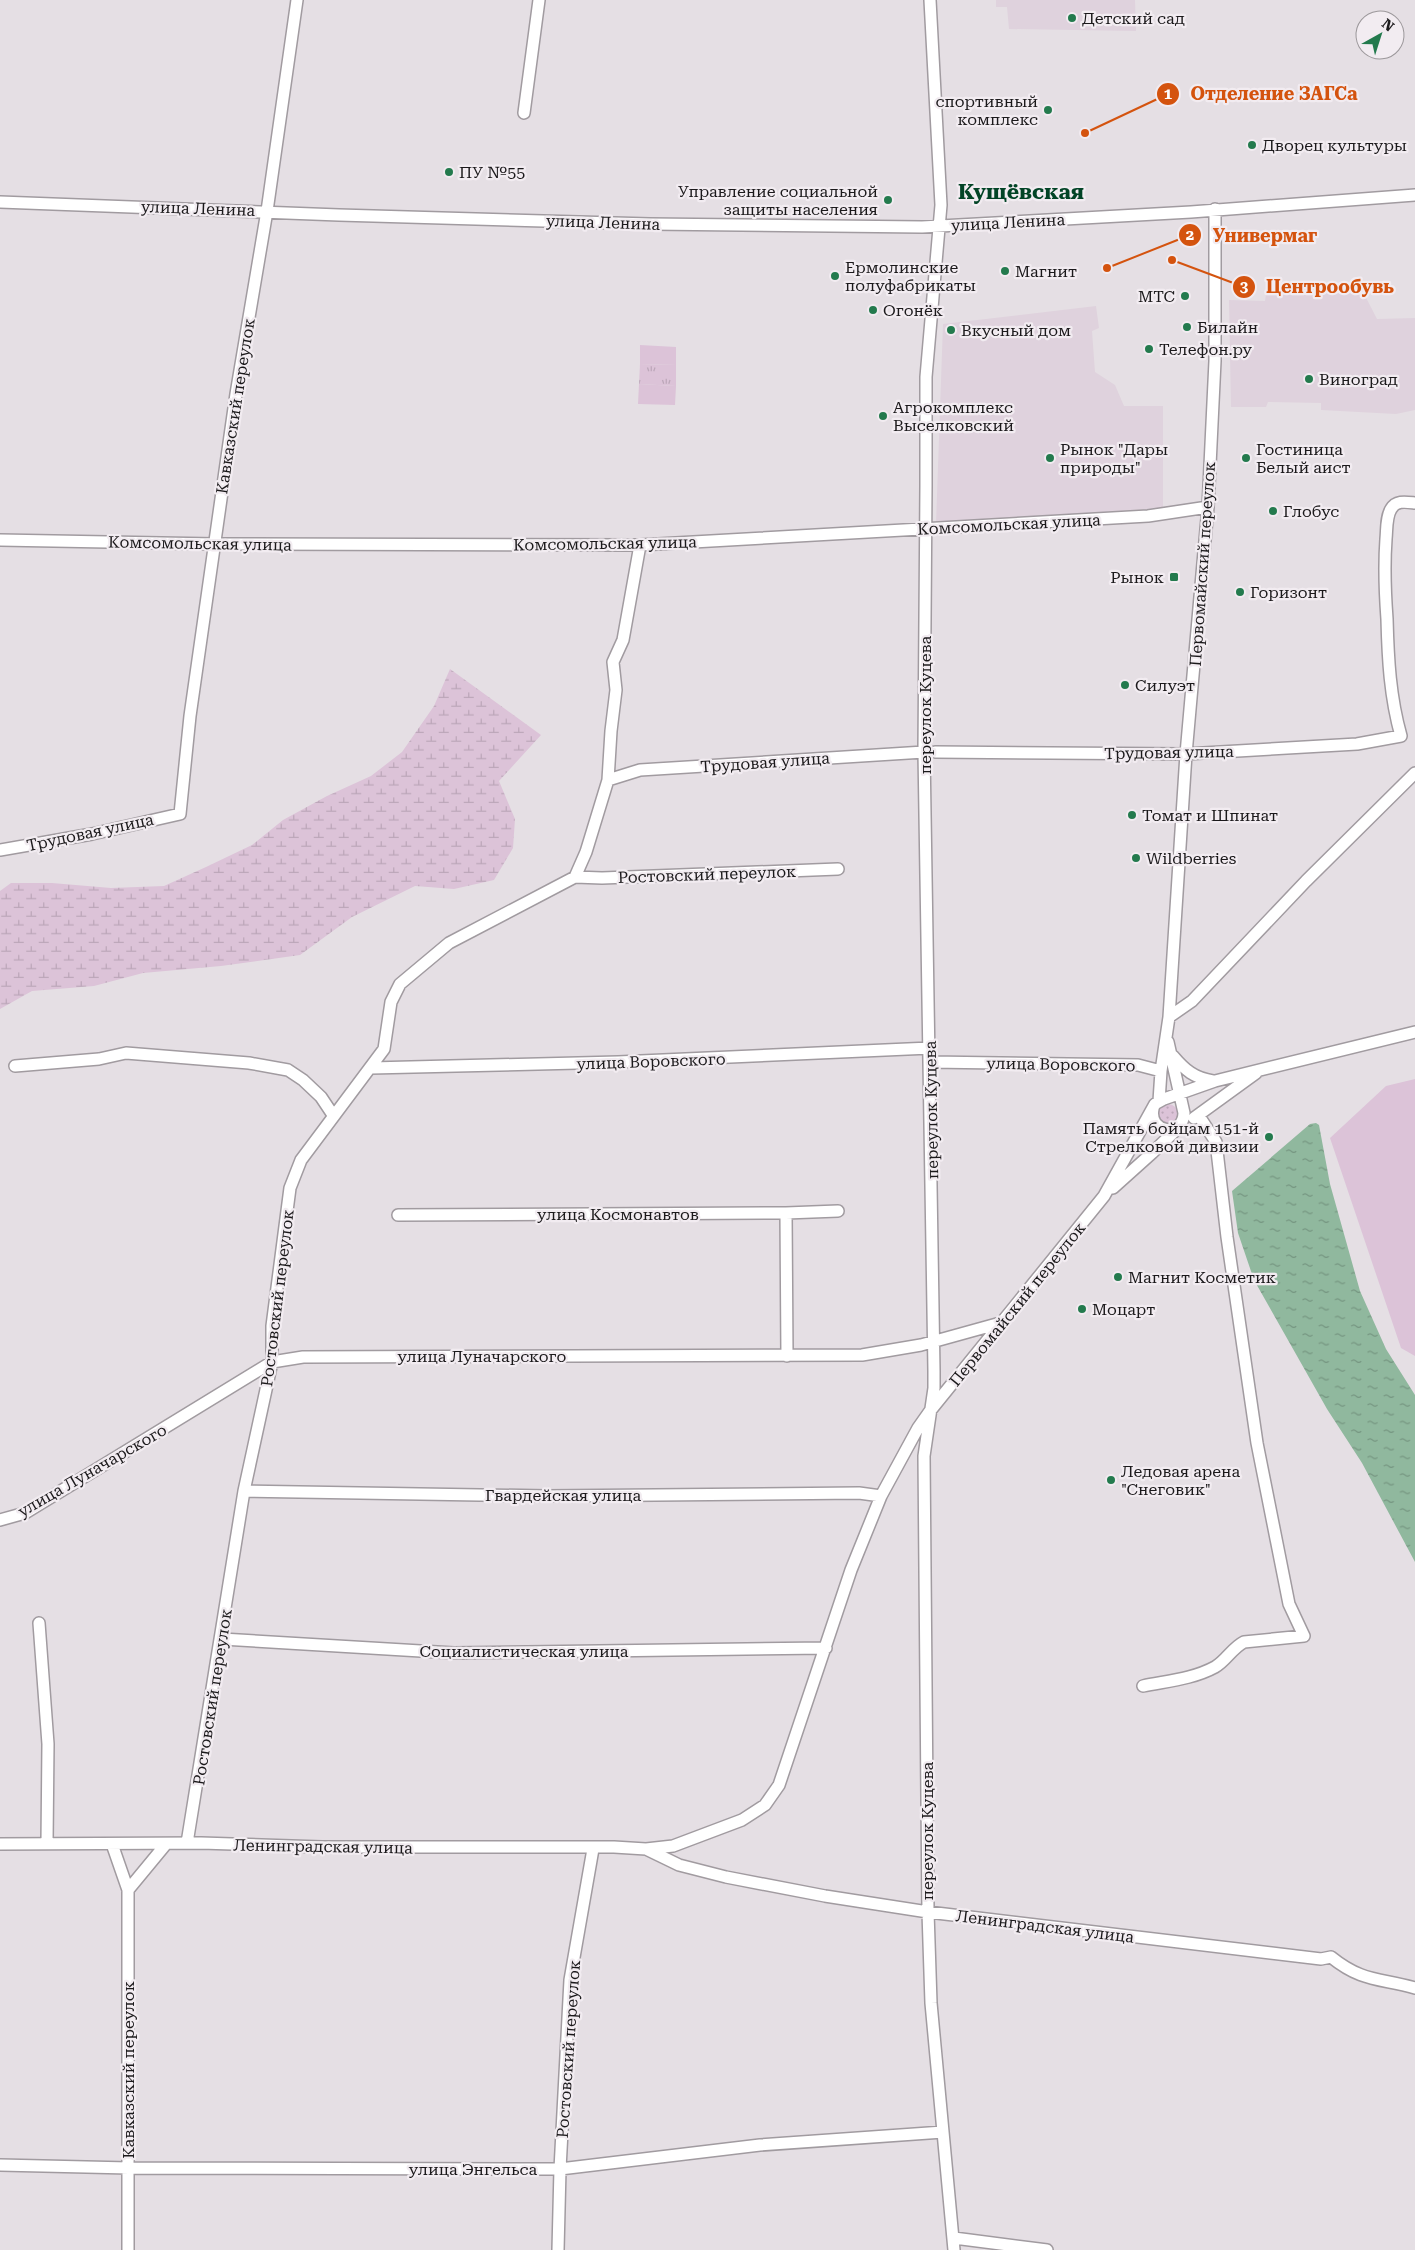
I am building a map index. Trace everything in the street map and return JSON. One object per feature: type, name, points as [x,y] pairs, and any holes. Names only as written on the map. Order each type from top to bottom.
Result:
[{"type":"street","name":"Кавказский переулок","points":[[180,814],[190,716],[236,394],[267,211],[297,0]]},
{"type":"street","points":[[524,113],[539,0]]},
{"type":"street","name":"переулок Куцева","points":[[930,0],[940,166],[940,225],[926,377],[930,752],[932,1342],[934,1371],[924,1456],[928,1912],[931,2003],[954,2250]]},
{"type":"street","name":"улица Ленина","points":[[0,202],[339,215],[729,226],[922,227],[1191,212],[1415,195]]},
{"type":"street","name":"Первомайский переулок","points":[[930,1411],[1004,1322],[1104,1196],[1160,1102],[1161,1071],[1169,1017],[1186,754],[1208,508],[1215,361],[1215,209]]},
{"type":"street","name":"Трудовая улица","points":[[608,780],[640,770],[930,752],[1186,754],[1357,744],[1401,736],[1389,673],[1384,563],[1388,516],[1391,508],[1396,503],[1415,503]]},
{"type":"street","name":"Комсомольская улица","points":[[0,540],[215,544],[640,545],[1148,516],[1208,508]]},
{"type":"street","points":[[575,878],[586,852],[608,780],[610,731],[616,690],[613,662],[623,640],[640,545]]},
{"type":"street","points":[[1169,1017],[1192,1001],[1293,894],[1415,773]]},
{"type":"street","name":"Трудовая улица","points":[[0,850],[92,834],[180,814]]},
{"type":"street","name":"Ростовский переулок","points":[[187,1844],[222,1639],[244,1491],[272,1362],[272,1326],[290,1188],[301,1160],[384,1049],[391,1002],[400,984],[449,943],[575,878],[838,869]]},
{"type":"street","points":[[1261,1069],[1199,1116],[1170,1130],[1159,1128],[1153,1119],[1160,1102],[1215,1081],[1261,1069],[1415,1032]]},
{"type":"street","name":"Первомайский переулок","points":[[1167,1038],[1183,1108]]},
{"type":"street","name":"улица Воровского","points":[[371,1068],[618,1062],[930,1048]]},
{"type":"street","points":[[14,1066],[99,1059],[126,1053],[249,1064],[288,1070],[303,1080],[321,1098],[333,1115]]},
{"type":"street","points":[[1172,1056],[1191,1075],[1215,1081]]},
{"type":"street","name":"улица Воровского","points":[[930,1062],[1138,1065],[1161,1071]]},
{"type":"street","points":[[1160,1102],[1177,1101],[1183,1108],[1181,1124]]},
{"type":"street","points":[[1143,1686],[1195,1676],[1217,1666],[1235,1646],[1244,1642],[1304,1636],[1289,1604],[1285,1588],[1257,1442],[1226,1237],[1216,1142],[1199,1116]]},
{"type":"street","name":"Первомайский переулок","points":[[1104,1196],[1181,1124]]},
{"type":"street","name":"улица Космонавтов","points":[[398,1215],[786,1213],[838,1211]]},
{"type":"street","points":[[786,1213],[787,1356]]},
{"type":"street","name":"улица Луначарского","points":[[0,1520],[25,1513],[272,1362],[303,1357],[862,1355],[932,1342],[1004,1322]]},
{"type":"street","name":"переулок Куцева","points":[[742,1820],[765,1804],[779,1785],[851,1570],[880,1496],[918,1428],[930,1411]]},
{"type":"street","name":"Гвардейская улица","points":[[244,1491],[548,1496],[859,1493],[880,1496]]},
{"type":"street","points":[[39,1623],[48,1744],[46,1843]]},
{"type":"street","name":"Социалистическая улица","points":[[222,1639],[454,1653],[826,1648]]},
{"type":"street","name":"Ленинградская улица","points":[[0,1844],[646,1849],[673,1846],[742,1820]]},
{"type":"street","name":"Кавказский переулок","points":[[112,1844],[128,1890],[128,2250]]},
{"type":"street","points":[[128,1890],[166,1844]]},
{"type":"street","name":"Ростовский переулок","points":[[558,2250],[560,2169],[570,1980],[593,1848]]},
{"type":"street","name":"Ленинградская улица","points":[[646,1849],[679,1866],[825,1896],[928,1912],[1321,1959],[1331,1957],[1348,1970],[1370,1979],[1415,1988]]},
{"type":"street","name":"улица Энгельса","points":[[0,2164],[129,2168],[560,2169],[760,2145],[943,2132]]},
{"type":"street","points":[[954,2238],[1047,2250]]},
{"type":"shaded area","name":"Детский сад","points":[[996,0],[1135,0],[1136,31],[1009,29],[1007,7],[996,7]]},
{"type":"shaded area","points":[[1358,282],[1377,319],[1415,318],[1415,410],[1396,414],[1321,410],[1321,403],[1268,402],[1266,407],[1231,407],[1229,300],[1265,301],[1267,288]]},
{"type":"shaded area","name":"Рынок \"Дары природы\"","points":[[1096,306],[1099,328],[1092,331],[1095,372],[1115,385],[1124,406],[1163,406],[1163,510],[936,524],[943,324]]},
{"type":"green space","points":[[640,345],[676,347],[676,365],[640,364]]},
{"type":"green space","points":[[640,364],[676,365],[676,386],[639,384]]},
{"type":"green space","points":[[639,384],[676,386],[675,405],[638,404]]},
{"type":"green space","points":[[450,669],[541,735],[499,781],[515,819],[513,848],[494,880],[454,889],[415,886],[352,917],[300,955],[221,966],[143,973],[94,986],[32,991],[0,1009],[0,891],[11,883],[52,883],[111,888],[164,886],[252,845],[283,820],[327,796],[371,776],[402,752],[434,706]]},
{"type":"green space","points":[[1415,1079],[1415,1356],[1401,1348],[1330,1138],[1386,1086]]},
{"type":"green space","points":[[1164,1104],[1172,1104],[1178,1110],[1178,1118],[1172,1124],[1164,1124],[1158,1118],[1158,1110]]},
{"type":"water","points":[[1316,1123],[1319,1125],[1330,1184],[1360,1291],[1386,1349],[1415,1395],[1415,1562],[1362,1463],[1327,1409],[1254,1280],[1238,1233],[1232,1191],[1310,1124]]},
{"type":"place","name":"Детский сад","points":[[1072,18]]},
{"type":"place","name":"спортивный комплекс","points":[[1048,110]]},
{"type":"place","name":"Отделение ЗАГСа","points":[[1085,133]]},
{"type":"place","name":"Дворец культуры","points":[[1252,145]]},
{"type":"place","name":"ПУ №55","points":[[449,172]]},
{"type":"place","name":"Управление социальной защиты населения","points":[[888,200]]},
{"type":"place","name":"Центрообувь","points":[[1172,260]]},
{"type":"place","name":"Универмаг","points":[[1107,268]]},
{"type":"place","name":"Магнит","points":[[1005,271]]},
{"type":"place","name":"Ермолинские полуфабрикаты","points":[[835,276]]},
{"type":"place","name":"МТС","points":[[1185,296]]},
{"type":"place","name":"Огонёк","points":[[873,310]]},
{"type":"place","name":"Билайн","points":[[1187,327]]},
{"type":"place","name":"Вкусный дом","points":[[951,330]]},
{"type":"place","name":"Телефон.ру","points":[[1149,349]]},
{"type":"place","name":"Виноград","points":[[1309,379]]},
{"type":"place","name":"Агрокомплекс Выселковский","points":[[883,416]]},
{"type":"place","name":"Рынок \"Дары природы\"","points":[[1050,458]]},
{"type":"place","name":"Гостиница Белый аист","points":[[1246,458]]},
{"type":"place","name":"Глобус","points":[[1273,511]]},
{"type":"place","name":"Рынок","points":[[1174,577]]},
{"type":"place","name":"Горизонт","points":[[1240,592]]},
{"type":"place","name":"Силуэт","points":[[1125,685]]},
{"type":"place","name":"Томат и Шпинат","points":[[1132,815]]},
{"type":"place","name":"Wildberries","points":[[1136,858]]},
{"type":"place","name":"Память бойцам 151-й Стрелковой дивизии","points":[[1269,1137]]},
{"type":"place","name":"Магнит Косметик","points":[[1118,1277]]},
{"type":"place","name":"Моцарт","points":[[1082,1309]]},
{"type":"place","name":"Ледовая арена \"Снеговик\"","points":[[1111,1480]]},
{"type":"district","name":"Кущёвская","points":[[1021,192]]}]
